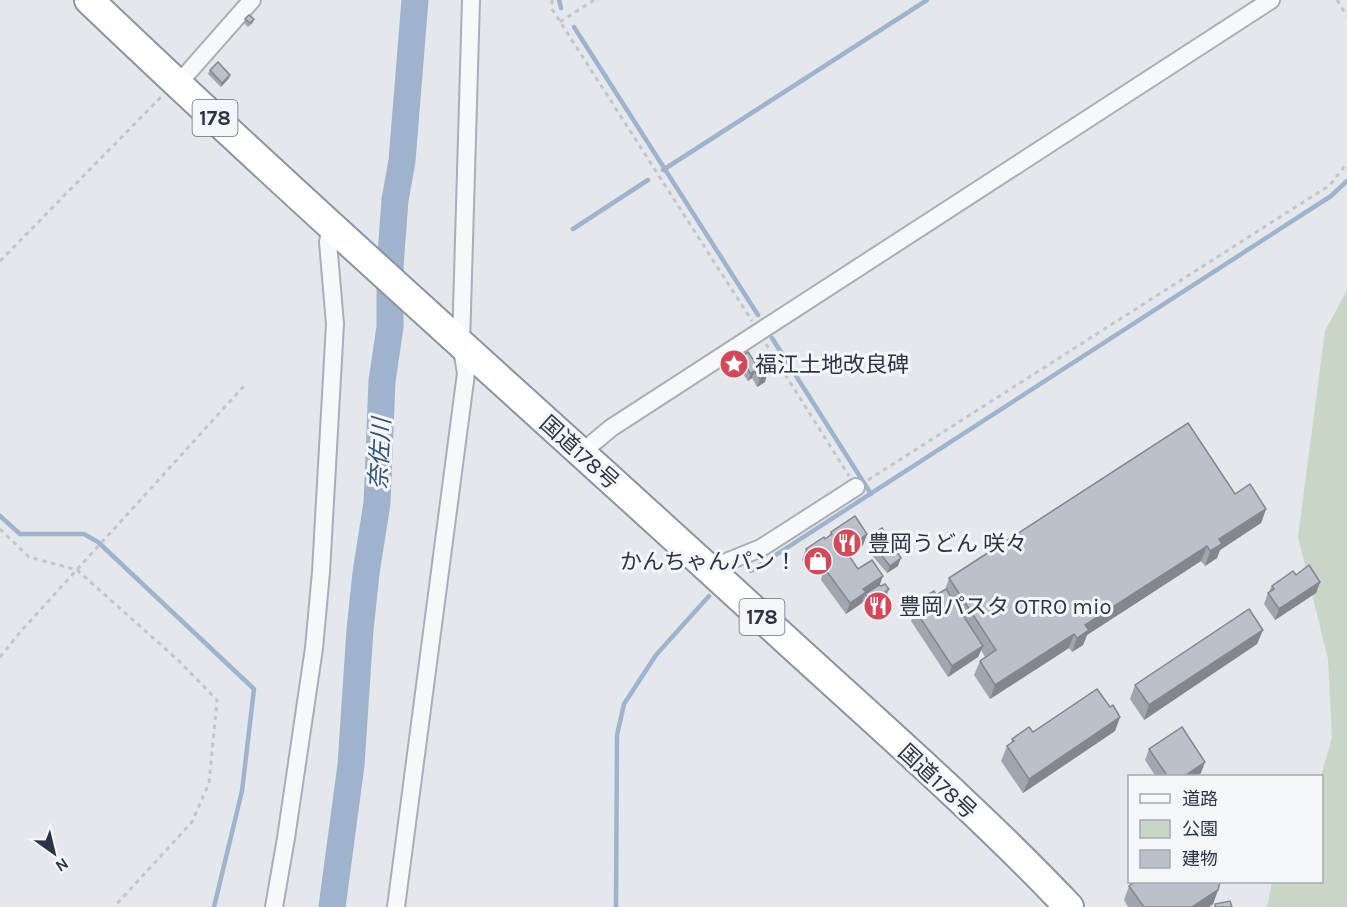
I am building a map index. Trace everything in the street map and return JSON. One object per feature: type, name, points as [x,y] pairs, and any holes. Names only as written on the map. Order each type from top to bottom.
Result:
[{"type":"highway","name":"国道178号","points":[[89,0],[455,339],[938,780],[1069,907]]},
{"type":"street","points":[[177,83],[252,0]]},
{"type":"street","points":[[396,907],[466,373],[455,339],[471,0]]},
{"type":"street","points":[[581,453],[603,433],[758,331],[1271,0]]},
{"type":"street","points":[[274,907],[314,648],[321,572],[335,324],[328,242],[336,229]]},
{"type":"street","points":[[709,569],[761,548],[856,487]]},
{"type":"path","points":[[552,0],[552,9],[560,22],[856,487],[1330,185],[1347,163]]},
{"type":"path","points":[[560,22],[594,0]]},
{"type":"path","points":[[1337,0],[1347,16]]},
{"type":"path","points":[[0,261],[177,83]]},
{"type":"path","points":[[0,657],[244,386]]},
{"type":"path","points":[[0,530],[29,557],[76,570],[179,661],[217,700],[209,783],[192,822],[114,907]]},
{"type":"green space","points":[[1347,290],[1347,907],[1267,907],[1272,883],[1323,883],[1321,775],[1332,738],[1328,659],[1298,537],[1325,331]]},
{"type":"building","points":[[249,15],[254,19],[250,23],[245,19]]},
{"type":"building","points":[[218,62],[230,75],[222,83],[210,70]]},
{"type":"building","points":[[748,352],[758,367],[761,365],[767,374],[760,379],[754,371],[751,374],[740,357]]},
{"type":"building","points":[[1188,423],[1235,494],[1250,484],[1266,509],[1219,539],[1222,544],[1210,551],[1207,546],[1085,625],[1089,630],[1077,638],[1074,634],[995,685],[980,661],[996,650],[949,578]]},
{"type":"building","points":[[855,516],[867,534],[845,550],[858,569],[872,560],[883,576],[863,589],[866,592],[850,603],[825,569],[828,567],[822,559],[816,563],[806,549],[824,537],[825,539],[832,534],[831,532]]},
{"type":"building","points":[[882,528],[901,558],[890,566],[874,546],[877,545],[870,535]]},
{"type":"building","points":[[1309,565],[1320,582],[1279,609],[1268,593],[1274,589],[1272,586],[1293,571],[1296,575]]},
{"type":"building","points":[[885,584],[889,589],[885,592],[890,599],[876,609],[865,594]]},
{"type":"building","points":[[946,589],[983,646],[952,666],[915,610],[925,603],[922,598],[934,591],[936,595]]},
{"type":"building","points":[[1249,609],[1263,630],[1149,705],[1135,685]]},
{"type":"building","points":[[1097,689],[1110,707],[1113,705],[1120,717],[1029,779],[1007,746],[1014,741],[1012,739],[1029,727],[1033,732]]},
{"type":"building","points":[[1182,727],[1205,762],[1186,775],[1167,775],[1149,749]]},
{"type":"building","points":[[1134,883],[1220,883],[1218,890],[1192,907],[1144,907],[1129,886]]},
{"type":"building","points":[[1230,901],[1232,907],[1215,907],[1215,904]]},
{"type":"waterway","name":"奈佐川","points":[[332,907],[351,765],[366,573],[377,503],[382,381],[390,327],[390,267],[395,200],[402,161],[415,0]]},
{"type":"waterway","points":[[559,0],[561,8]]},
{"type":"waterway","points":[[663,170],[927,0]]},
{"type":"waterway","points":[[574,27],[758,315]]},
{"type":"waterway","points":[[573,229],[648,180]]},
{"type":"waterway","points":[[751,571],[1331,196],[1347,181]]},
{"type":"waterway","points":[[772,338],[871,494]]},
{"type":"waterway","points":[[0,516],[20,534],[84,534],[98,542],[254,689],[242,791],[214,907]]},
{"type":"waterway","points":[[616,907],[617,735],[624,704],[656,655],[709,596]]},
{"type":"place","name":"福江土地改良碑","points":[[734,364]]},
{"type":"place","name":"豊岡うどん 咲々","points":[[847,543]]},
{"type":"place","name":"かんちゃんパン！","points":[[818,561]]},
{"type":"place","name":"豊岡パスタ OTRO mio","points":[[878,606]]}]
